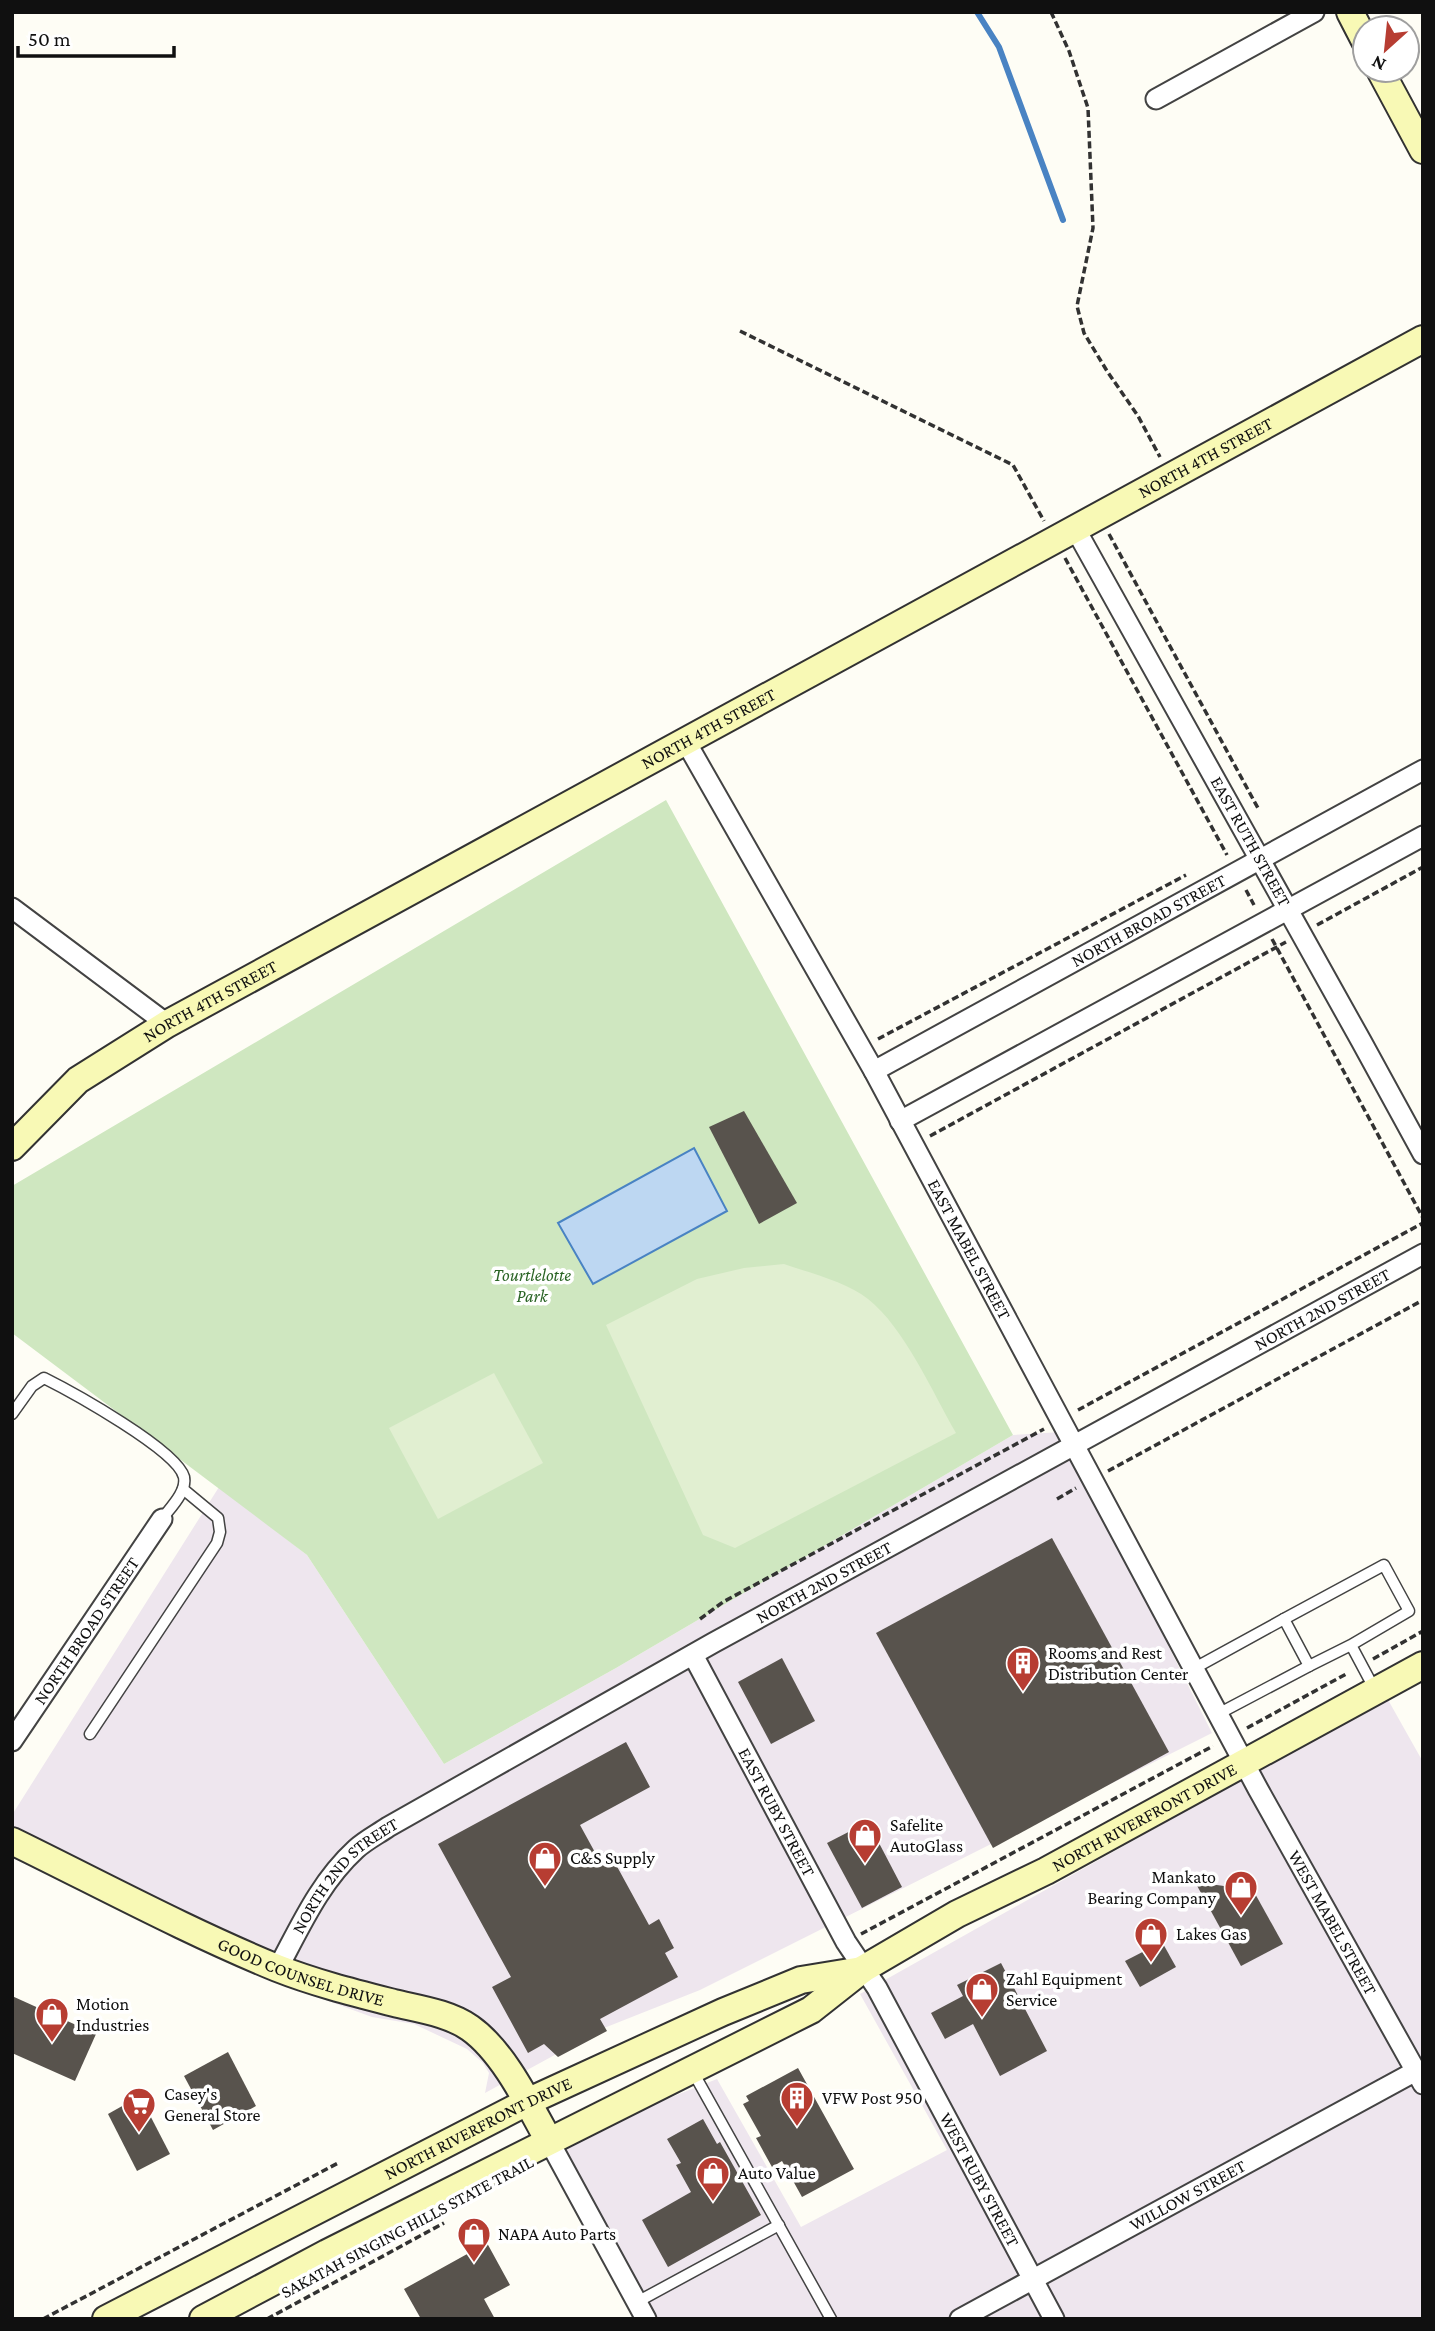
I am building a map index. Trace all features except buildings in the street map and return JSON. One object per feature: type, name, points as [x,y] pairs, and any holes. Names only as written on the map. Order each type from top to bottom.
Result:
[{"type":"street","points":[[1156,99],[1314,12]]},
{"type":"street","points":[[1388,84],[1423,150]]},
{"type":"street","name":"NORTH 4TH STREET","points":[[12,1147],[78,1080],[167,1024],[1423,339]]},
{"type":"street","name":"EAST RUTH STREET","points":[[1076,530],[1423,1154]]},
{"type":"street","name":"EAST MABEL STREET","points":[[686,742],[874,1072],[1244,1761]]},
{"type":"street","name":"NORTH BROAD STREET","points":[[874,1072],[1423,769]]},
{"type":"street","points":[[900,1121],[1423,836]]},
{"type":"street","points":[[12,908],[167,1024]]},
{"type":"street","name":"NORTH 2ND STREET","points":[[278,1968],[314,1899],[335,1870],[359,1846],[388,1827],[693,1655],[1423,1254]]},
{"type":"street","name":"NORTH BROAD STREET","points":[[12,1741],[162,1519]]},
{"type":"street","name":"EAST RUBY STREET","points":[[693,1655],[863,1969]]},
{"type":"street","name":"NORTH RIVERFRONT DRIVE","points":[[203,2319],[811,2010],[863,1969],[957,1914],[1046,1871],[1423,1664]]},
{"type":"street","name":"WEST MABEL STREET","points":[[1244,1761],[1421,2080]]},
{"type":"street","name":"GOOD COUNSEL DRIVE","points":[[12,1841],[170,1919],[278,1968],[347,1991],[446,2016],[470,2027],[488,2045],[527,2102],[549,2141]]},
{"type":"street","name":"NORTH RIVERFRONT DRIVE","points":[[106,2319],[527,2102],[723,2012],[801,1980],[863,1969]]},
{"type":"street","name":"WEST RUBY STREET","points":[[863,1969],[877,1988],[1054,2319]]},
{"type":"street","name":"WILLOW STREET","points":[[960,2319],[1032,2279],[1421,2080]]},
{"type":"street","points":[[549,2141],[642,2310]]},
{"type":"lane","points":[[12,1414],[32,1386],[44,1378],[108,1414],[170,1457],[179,1467],[184,1479],[183,1489],[162,1519]]},
{"type":"lane","points":[[90,1734],[217,1543],[220,1532],[218,1518],[183,1489]]},
{"type":"lane","points":[[1194,1669],[1384,1565],[1409,1611],[1351,1645],[1218,1714]]},
{"type":"lane","points":[[1284,1619],[1309,1666]]},
{"type":"lane","points":[[1351,1645],[1376,1690]]},
{"type":"lane","points":[[691,2069],[831,2319]]},
{"type":"lane","points":[[642,2310],[779,2225]]},
{"type":"path","points":[[1051,12],[1069,51],[1088,108],[1093,228],[1077,306],[1084,333],[1139,416],[1170,478]]},
{"type":"path","points":[[740,331],[1013,465],[1042,518]]},
{"type":"path","points":[[913,1146],[1423,867]]},
{"type":"path","points":[[861,1049],[1190,873]]},
{"type":"path","points":[[1057,1499],[1423,1300]]},
{"type":"path","points":[[846,1942],[1231,1737],[1423,1631]]},
{"type":"path","points":[[43,2319],[340,2162]]},
{"type":"path","name":"SAKATAH SINGING HILLS STATE TRAIL","points":[[267,2319],[448,2221]]},
{"type":"shaded area","points":[[1061,1432],[1212,1733],[700,1990],[604,2028],[485,2093],[489,2073],[483,2063],[467,2049],[414,2024],[372,2017],[213,1955],[12,1844],[12,1815],[219,1487],[307,1555],[444,1764],[616,1668],[1013,1435]]},
{"type":"shaded area","points":[[1387,1698],[1423,1762],[1423,2319],[636,2319],[541,2149],[717,2079],[801,2227],[947,2150],[860,1994]]},
{"type":"green space","name":"Tourtlelotte Park","points":[[666,800],[1013,1435],[616,1668],[444,1764],[307,1555],[12,1333],[12,1186]]},
{"type":"green space","points":[[784,1264],[850,1288],[881,1311],[906,1343],[956,1433],[735,1548],[703,1535],[606,1325],[697,1279],[744,1268]]},
{"type":"green space","points":[[494,1373],[543,1463],[438,1519],[389,1428]]},
{"type":"water","points":[[694,1148],[727,1211],[593,1284],[558,1223]]},
{"type":"waterway","points":[[977,12],[999,47],[1063,220]]},
{"type":"place","name":"Rooms and Rest Distribution Center","points":[[1023,1693]]},
{"type":"place","name":"Safelite AutoGlass","points":[[865,1865]]},
{"type":"place","name":"C&S Supply","points":[[545,1888]]},
{"type":"place","name":"Mankato Bearing Company","points":[[1241,1917]]},
{"type":"place","name":"Lakes Gas","points":[[1151,1964]]},
{"type":"place","name":"Zahl Equipment Service","points":[[982,2019]]},
{"type":"place","name":"Motion Industries","points":[[52,2044]]},
{"type":"place","name":"VFW Post 950","points":[[797,2128]]},
{"type":"place","name":"Casey's General Store","points":[[139,2134]]},
{"type":"place","name":"Auto Value","points":[[713,2203]]},
{"type":"place","name":"NAPA Auto Parts","points":[[474,2264]]}]
